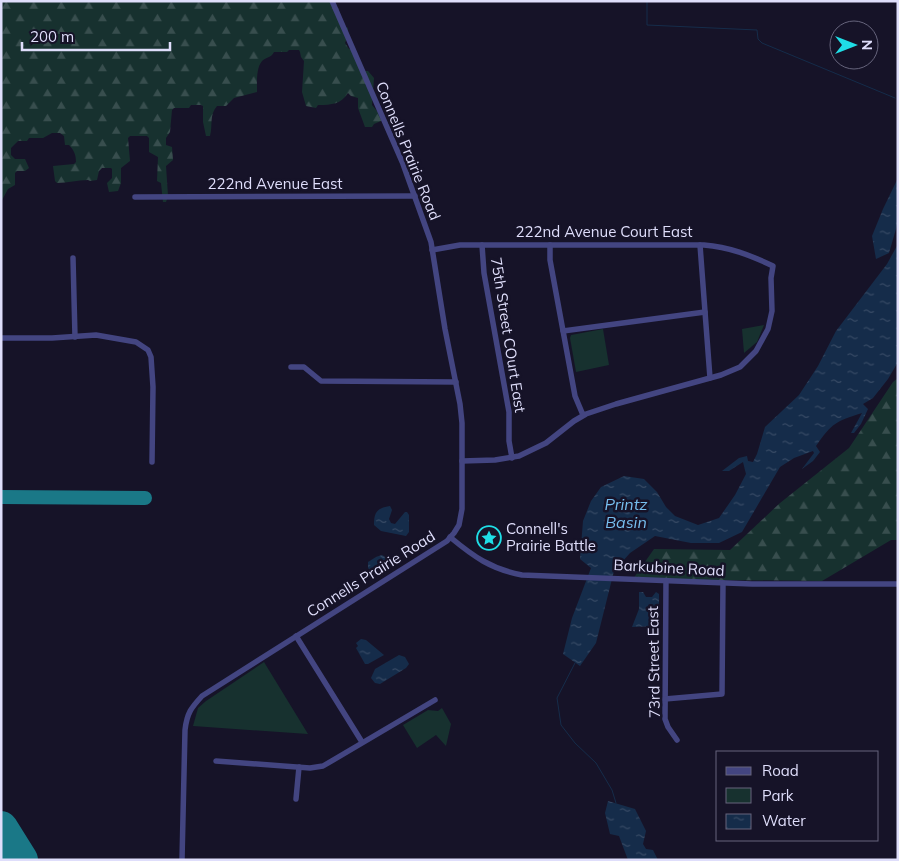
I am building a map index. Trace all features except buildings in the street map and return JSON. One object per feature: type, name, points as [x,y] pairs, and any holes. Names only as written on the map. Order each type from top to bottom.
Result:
[{"type":"street","name":"Connells Prairie Road","points":[[182,860],[185,730],[188,712],[202,696],[427,554],[450,537],[459,525],[462,509],[460,404],[432,250],[403,164],[332,1]]},
{"type":"street","name":"222nd Avenue East","points":[[135,197],[415,196]]},
{"type":"street","name":"222nd Avenue Court East","points":[[432,250],[460,245],[700,245],[748,254],[773,266],[770,319],[764,337],[752,357],[734,370],[710,378]]},
{"type":"street","name":"75th Street COurt East","points":[[482,245],[484,273],[509,412],[509,441],[512,458]]},
{"type":"street","points":[[550,245],[550,260],[575,396],[583,415]]},
{"type":"street","points":[[462,461],[512,458],[536,449],[583,415],[710,378],[700,245]]},
{"type":"street","points":[[73,258],[75,337]]},
{"type":"street","points":[[563,331],[705,312]]},
{"type":"street","points":[[1,338],[96,335],[130,340],[148,350],[151,356],[152,462]]},
{"type":"street","points":[[292,367],[304,367],[321,381],[456,382]]},
{"type":"street","name":"Barkubine Road","points":[[450,537],[470,554],[487,564],[504,572],[522,575],[723,583],[898,584]]},
{"type":"street","name":"73rd Street East","points":[[666,581],[666,719],[668,727],[677,740]]},
{"type":"street","points":[[665,699],[722,694],[723,583]]},
{"type":"street","points":[[296,636],[362,742]]},
{"type":"street","points":[[216,761],[298,767],[324,766],[435,700]]},
{"type":"street","points":[[296,799],[298,767]]},
{"type":"green space","points":[[1,1],[330,1],[339,9],[339,23],[348,28],[345,43],[349,49],[355,49],[361,71],[368,71],[374,78],[372,105],[381,116],[381,121],[372,127],[365,127],[358,108],[358,98],[348,93],[342,100],[336,103],[318,105],[316,108],[306,106],[302,92],[304,61],[299,50],[274,52],[260,64],[257,75],[257,92],[234,98],[226,106],[217,106],[212,117],[210,136],[206,136],[203,122],[203,106],[191,105],[189,108],[174,108],[172,110],[170,132],[166,138],[166,145],[172,147],[173,160],[166,166],[168,196],[166,202],[163,202],[161,183],[157,181],[158,157],[149,152],[149,138],[147,136],[130,136],[128,138],[130,161],[121,168],[121,183],[118,191],[109,192],[107,183],[112,178],[111,168],[102,168],[99,171],[97,180],[57,183],[55,181],[53,166],[74,164],[76,159],[69,145],[65,145],[64,136],[60,133],[52,133],[43,138],[29,138],[27,141],[18,141],[11,148],[11,155],[15,159],[25,159],[29,168],[15,173],[15,185],[8,189],[1,202]]},
{"type":"green space","points":[[764,325],[757,342],[744,353],[742,329]]},
{"type":"green space","points":[[603,329],[609,365],[576,372],[571,335]]},
{"type":"green space","points":[[898,378],[898,540],[891,540],[822,581],[633,579],[654,549],[730,550],[780,503],[849,448],[893,382]]},
{"type":"green space","points":[[264,662],[308,734],[193,726],[198,708]]},
{"type":"green space","points":[[442,708],[451,724],[446,746],[436,735],[417,748],[403,725],[428,710],[438,711]]},
{"type":"water","points":[[898,178],[898,222],[889,253],[876,259],[872,236]]},
{"type":"water","name":"Printz Basin","points":[[898,244],[898,362],[873,398],[863,404],[868,409],[861,424],[854,433],[851,433],[862,413],[840,421],[831,427],[816,446],[820,452],[813,461],[802,469],[814,453],[813,451],[794,458],[780,467],[742,532],[719,543],[691,543],[655,536],[630,553],[614,571],[596,643],[580,666],[563,654],[572,618],[591,568],[580,559],[583,521],[591,501],[601,487],[624,476],[644,479],[657,492],[666,507],[675,516],[698,525],[719,518],[735,495],[746,474],[743,462],[729,471],[722,471],[739,458],[747,456],[748,461],[753,462],[765,427],[799,395],[818,366],[836,331],[887,264]]},
{"type":"water","points":[[390,506],[392,510],[389,519],[391,523],[395,524],[405,512],[409,515],[409,532],[406,536],[381,531],[374,525],[377,511]]},
{"type":"water","points":[[382,555],[387,558],[389,564],[382,570],[373,573],[368,568],[368,562]]},
{"type":"water","points":[[639,592],[643,592],[646,597],[652,597],[656,592],[659,594],[659,626],[632,627],[639,609]]},
{"type":"water","points":[[361,639],[366,640],[384,655],[365,664],[356,648],[358,646],[356,643]]},
{"type":"water","points":[[399,655],[405,657],[409,664],[406,668],[380,684],[375,683],[371,678],[375,669]]},
{"type":"water","points":[[608,801],[635,809],[646,831],[643,844],[646,849],[653,850],[658,860],[628,860],[619,836],[610,834],[605,813]]},
{"type":"waterway","points":[[647,1],[647,25],[757,30],[758,39],[762,43],[895,98]]},
{"type":"waterway","points":[[575,663],[557,698],[561,725],[575,743],[596,763],[612,790],[616,803]]},
{"type":"taxiway","points":[[1,497],[145,498]]},
{"type":"runway","points":[[1,828],[21,860]]},
{"type":"place","name":"Connell's Prairie Battle","points":[[489,538]]}]
